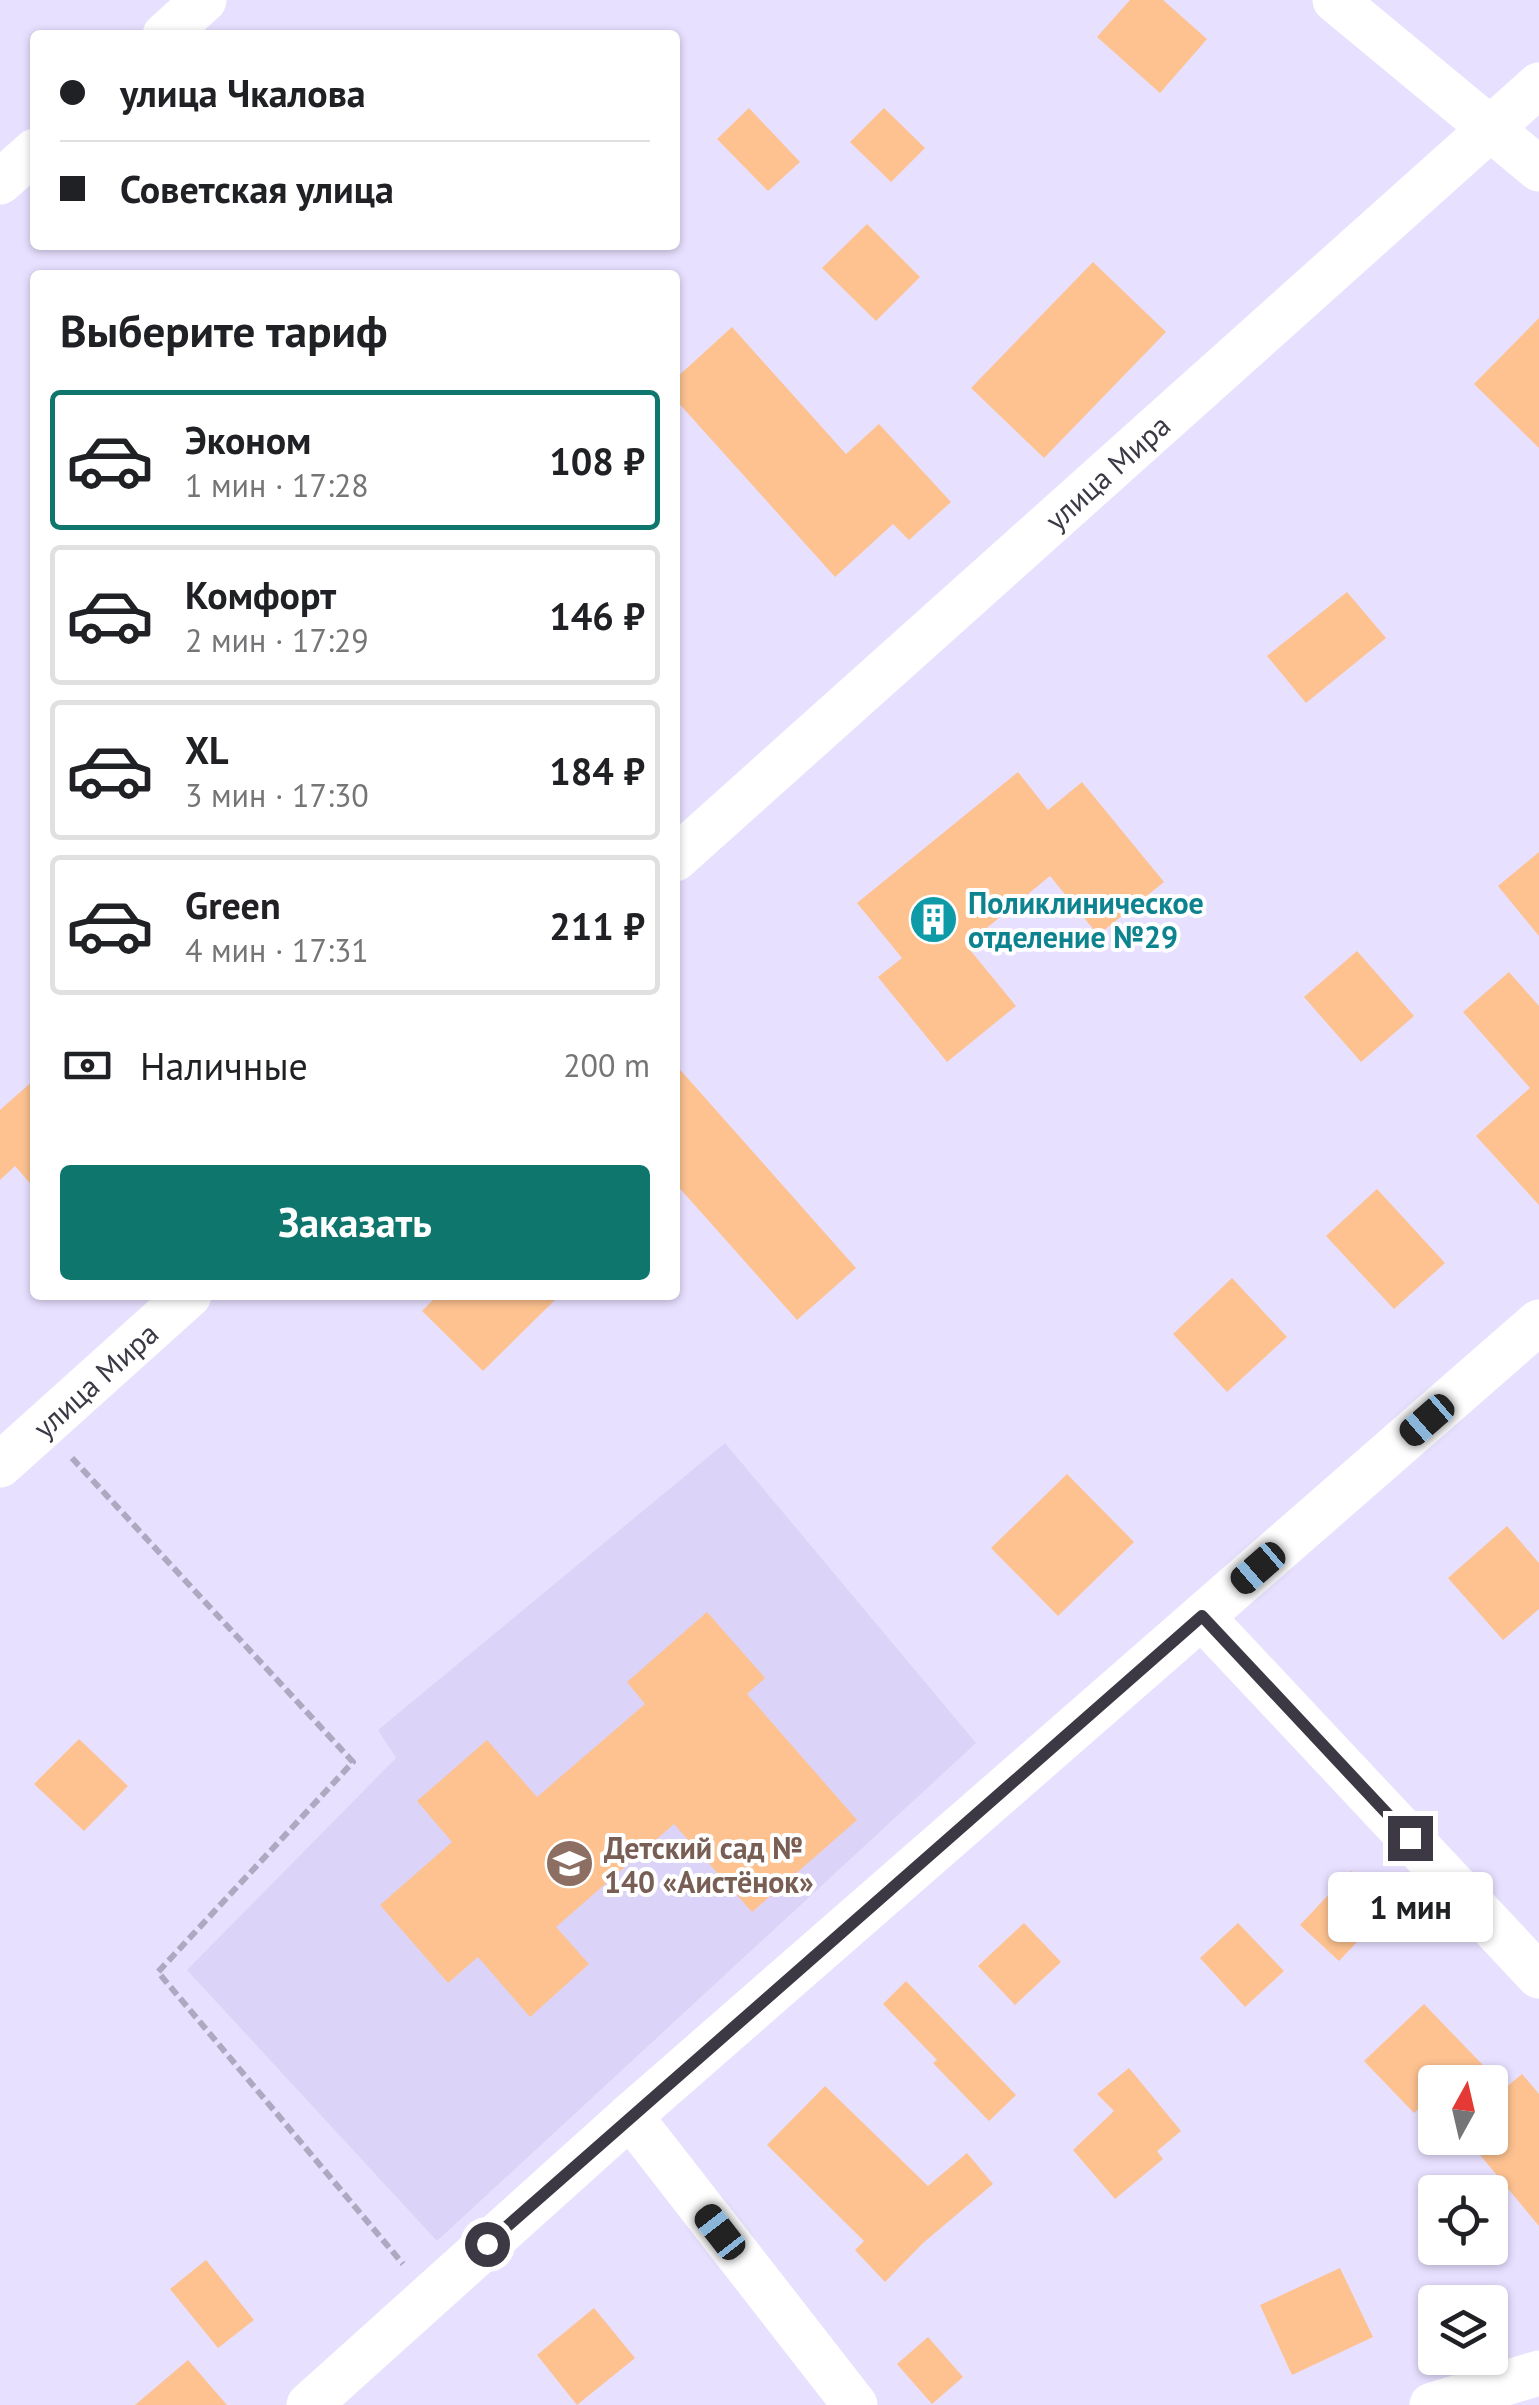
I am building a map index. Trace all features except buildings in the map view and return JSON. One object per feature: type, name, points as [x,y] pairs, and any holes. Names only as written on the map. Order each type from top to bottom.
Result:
[{"type":"street","points":[[171,30],[204,0]]},
{"type":"street","points":[[1335,0],[1539,168]]},
{"type":"street","name":"улица Мира","points":[[680,855],[1539,85]]},
{"type":"street","points":[[0,182],[30,155]]},
{"type":"street","name":"улица Мира","points":[[0,1465],[184,1300]]},
{"type":"street","points":[[309,2405],[630,2116],[1539,1322]]},
{"type":"street","points":[[1202,1616],[1539,1976]]},
{"type":"street","points":[[630,2116],[855,2405]]},
{"type":"street","points":[[1432,2405],[1539,2373]]},
{"type":"path","points":[[42,1427],[353,1762],[158,1972],[430,2296]]},
{"type":"shaded area","name":"Детский сад № 140 «Аистёнок»","points":[[725,1443],[976,1743],[437,2241],[187,1970],[396,1758],[378,1730]]},
{"type":"place","name":"Поликлиническое отделение №29","points":[[933,919]]},
{"type":"place","name":"Детский сад № 140 «Аистёнок»","points":[[569,1864]]},
{"type":"route","points":[[487,2244],[1202,1616],[1410,1838]]}]
